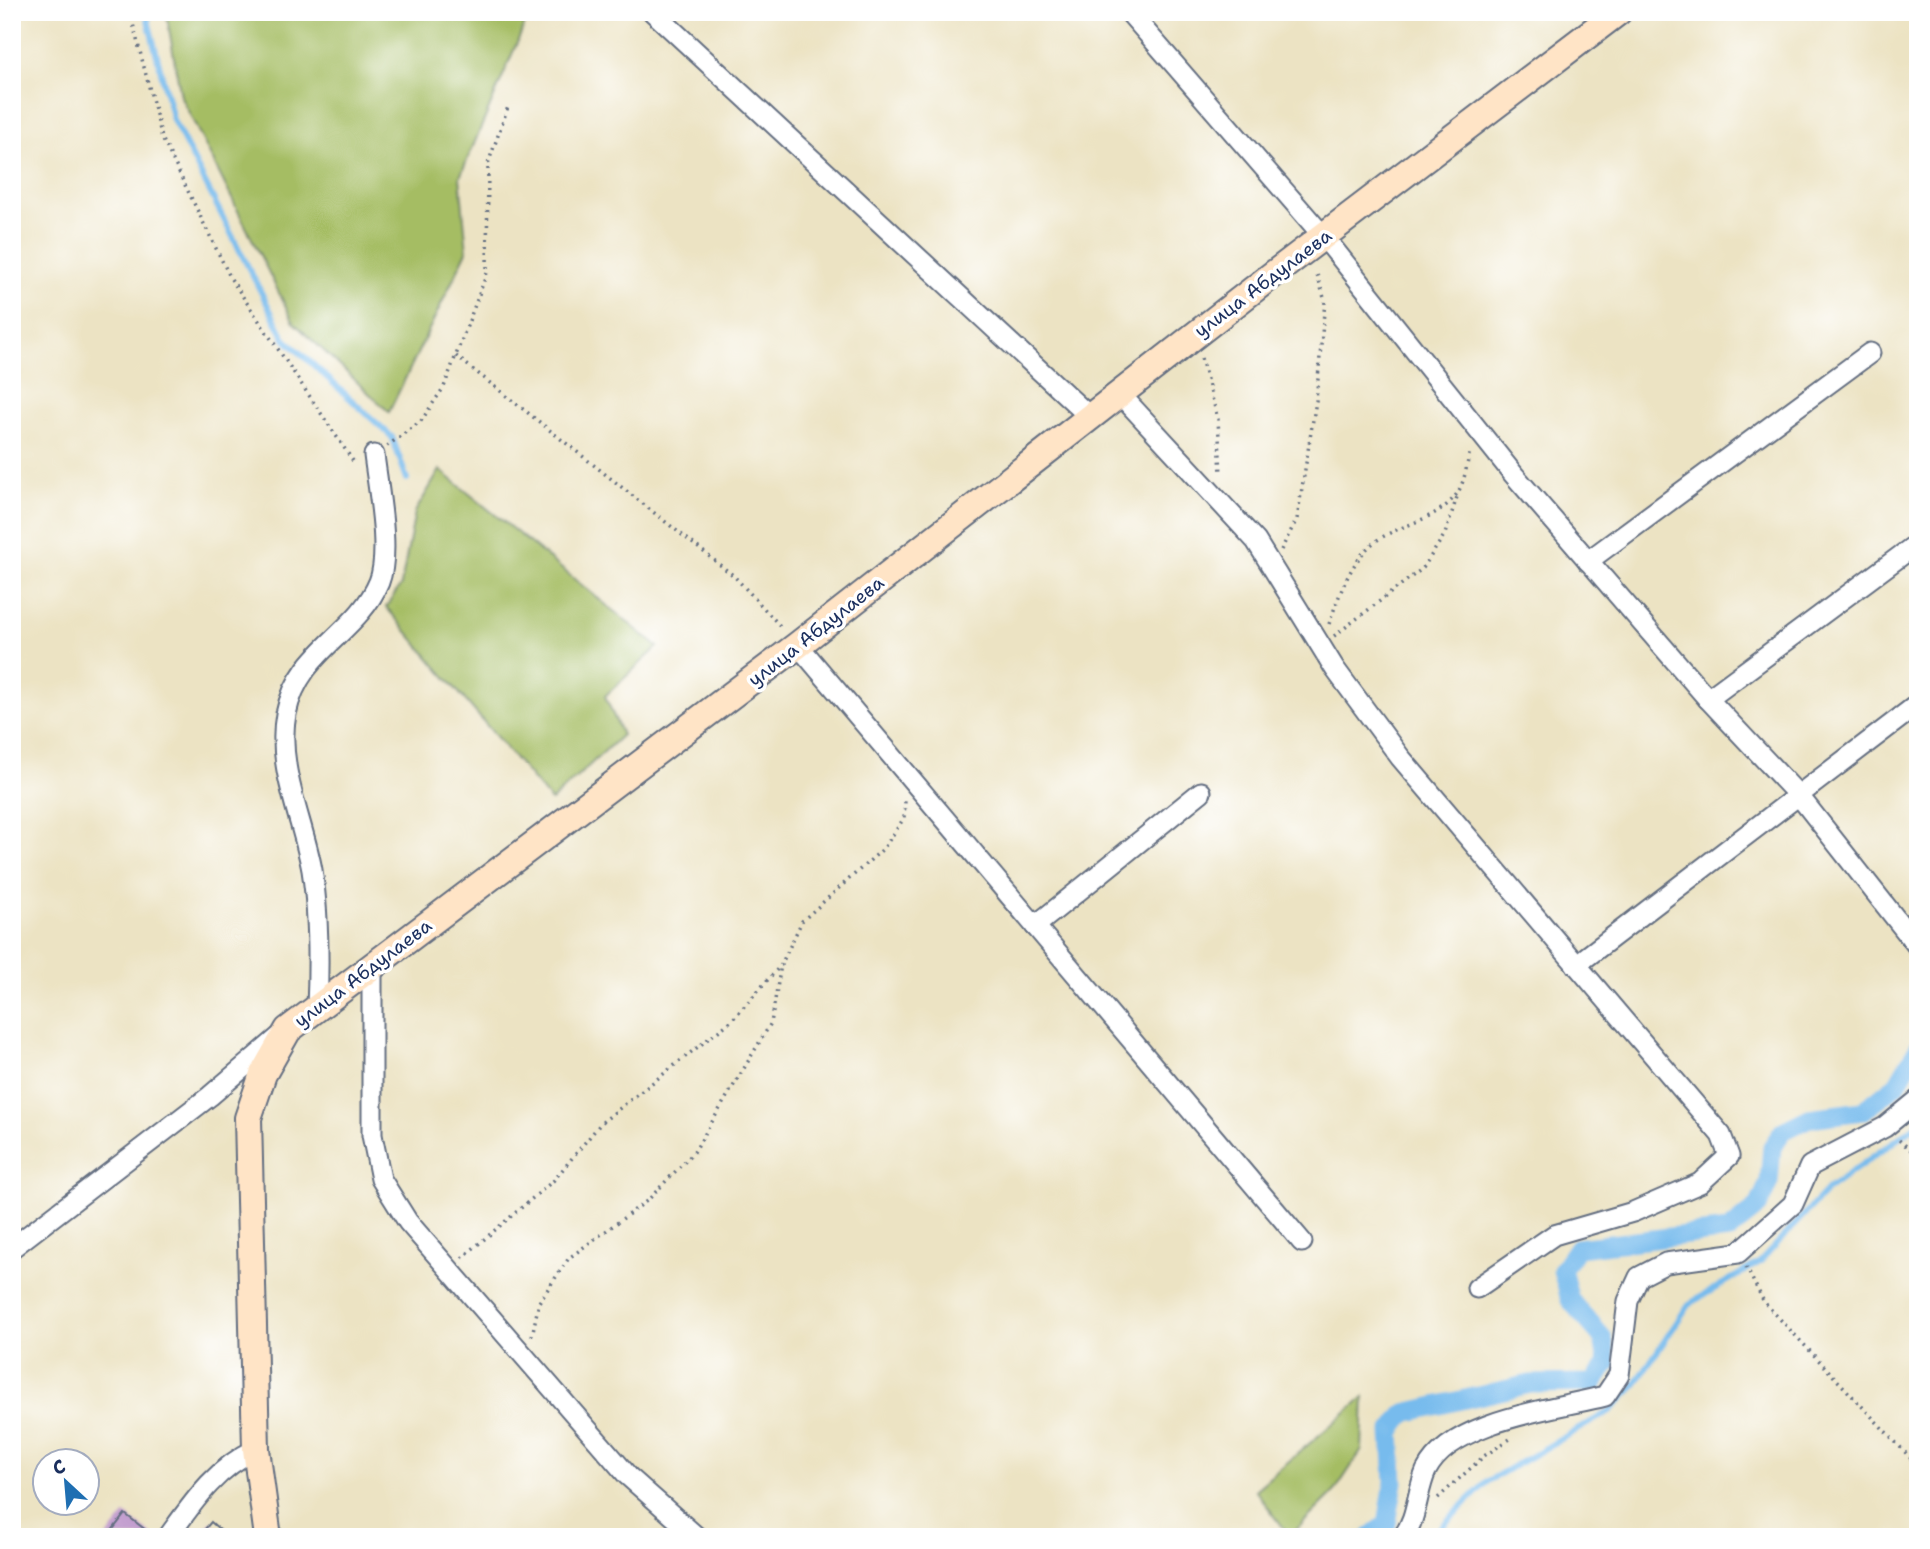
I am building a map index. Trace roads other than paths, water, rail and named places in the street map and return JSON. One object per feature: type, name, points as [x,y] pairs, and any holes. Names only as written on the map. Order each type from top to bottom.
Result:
[{"type":"main road","name":"улица Абдулаева","points":[[288,1030],[798,645],[1195,335],[1618,12]]},
{"type":"main road","points":[[268,1537],[256,1449],[248,1118],[264,1074],[288,1030]]},
{"type":"street","points":[[653,12],[1090,417]]},
{"type":"street","points":[[1129,12],[1317,242],[1477,427],[1514,475],[1708,699],[1800,797],[1918,947]]},
{"type":"street","points":[[1588,561],[1870,353]]},
{"type":"street","points":[[1120,394],[1178,460],[1256,541],[1321,646],[1400,757],[1721,1135],[1730,1156],[1700,1183],[1633,1212],[1554,1236],[1477,1288]]},
{"type":"street","points":[[317,1008],[318,968],[312,871],[286,761],[285,716],[295,684],[312,658],[360,611],[380,580],[383,532],[374,455]]},
{"type":"street","points":[[1708,699],[1918,543]]},
{"type":"street","points":[[798,645],[1301,1242]]},
{"type":"street","points":[[1576,965],[1800,797],[1918,704]]},
{"type":"street","points":[[1035,926],[1201,792]]},
{"type":"street","points":[[372,966],[372,1135],[381,1179],[408,1222],[628,1476],[697,1537]]},
{"type":"street","name":"улица Абдулаева","points":[[12,1248],[210,1096],[288,1030]]},
{"type":"street","points":[[1409,1529],[1427,1471],[1445,1447],[1473,1429],[1605,1396],[1619,1375],[1628,1301],[1639,1277],[1666,1263],[1738,1253],[1793,1204],[1810,1166],[1885,1127],[1918,1100]]},
{"type":"street","points":[[168,1537],[206,1484],[235,1459],[256,1449]]},
{"type":"waterway","points":[[146,12],[173,120],[285,339],[392,437],[407,479]]},
{"type":"waterway","points":[[1370,1537],[1387,1524],[1394,1482],[1391,1432],[1405,1413],[1530,1384],[1594,1383],[1607,1363],[1603,1338],[1570,1300],[1562,1270],[1577,1248],[1729,1230],[1758,1207],[1769,1182],[1772,1147],[1783,1131],[1809,1118],[1863,1111],[1897,1084],[1918,1048]]},
{"type":"waterway","points":[[1431,1537],[1488,1481],[1610,1411],[1633,1388],[1689,1304],[1760,1262],[1828,1189],[1918,1124]]}]
